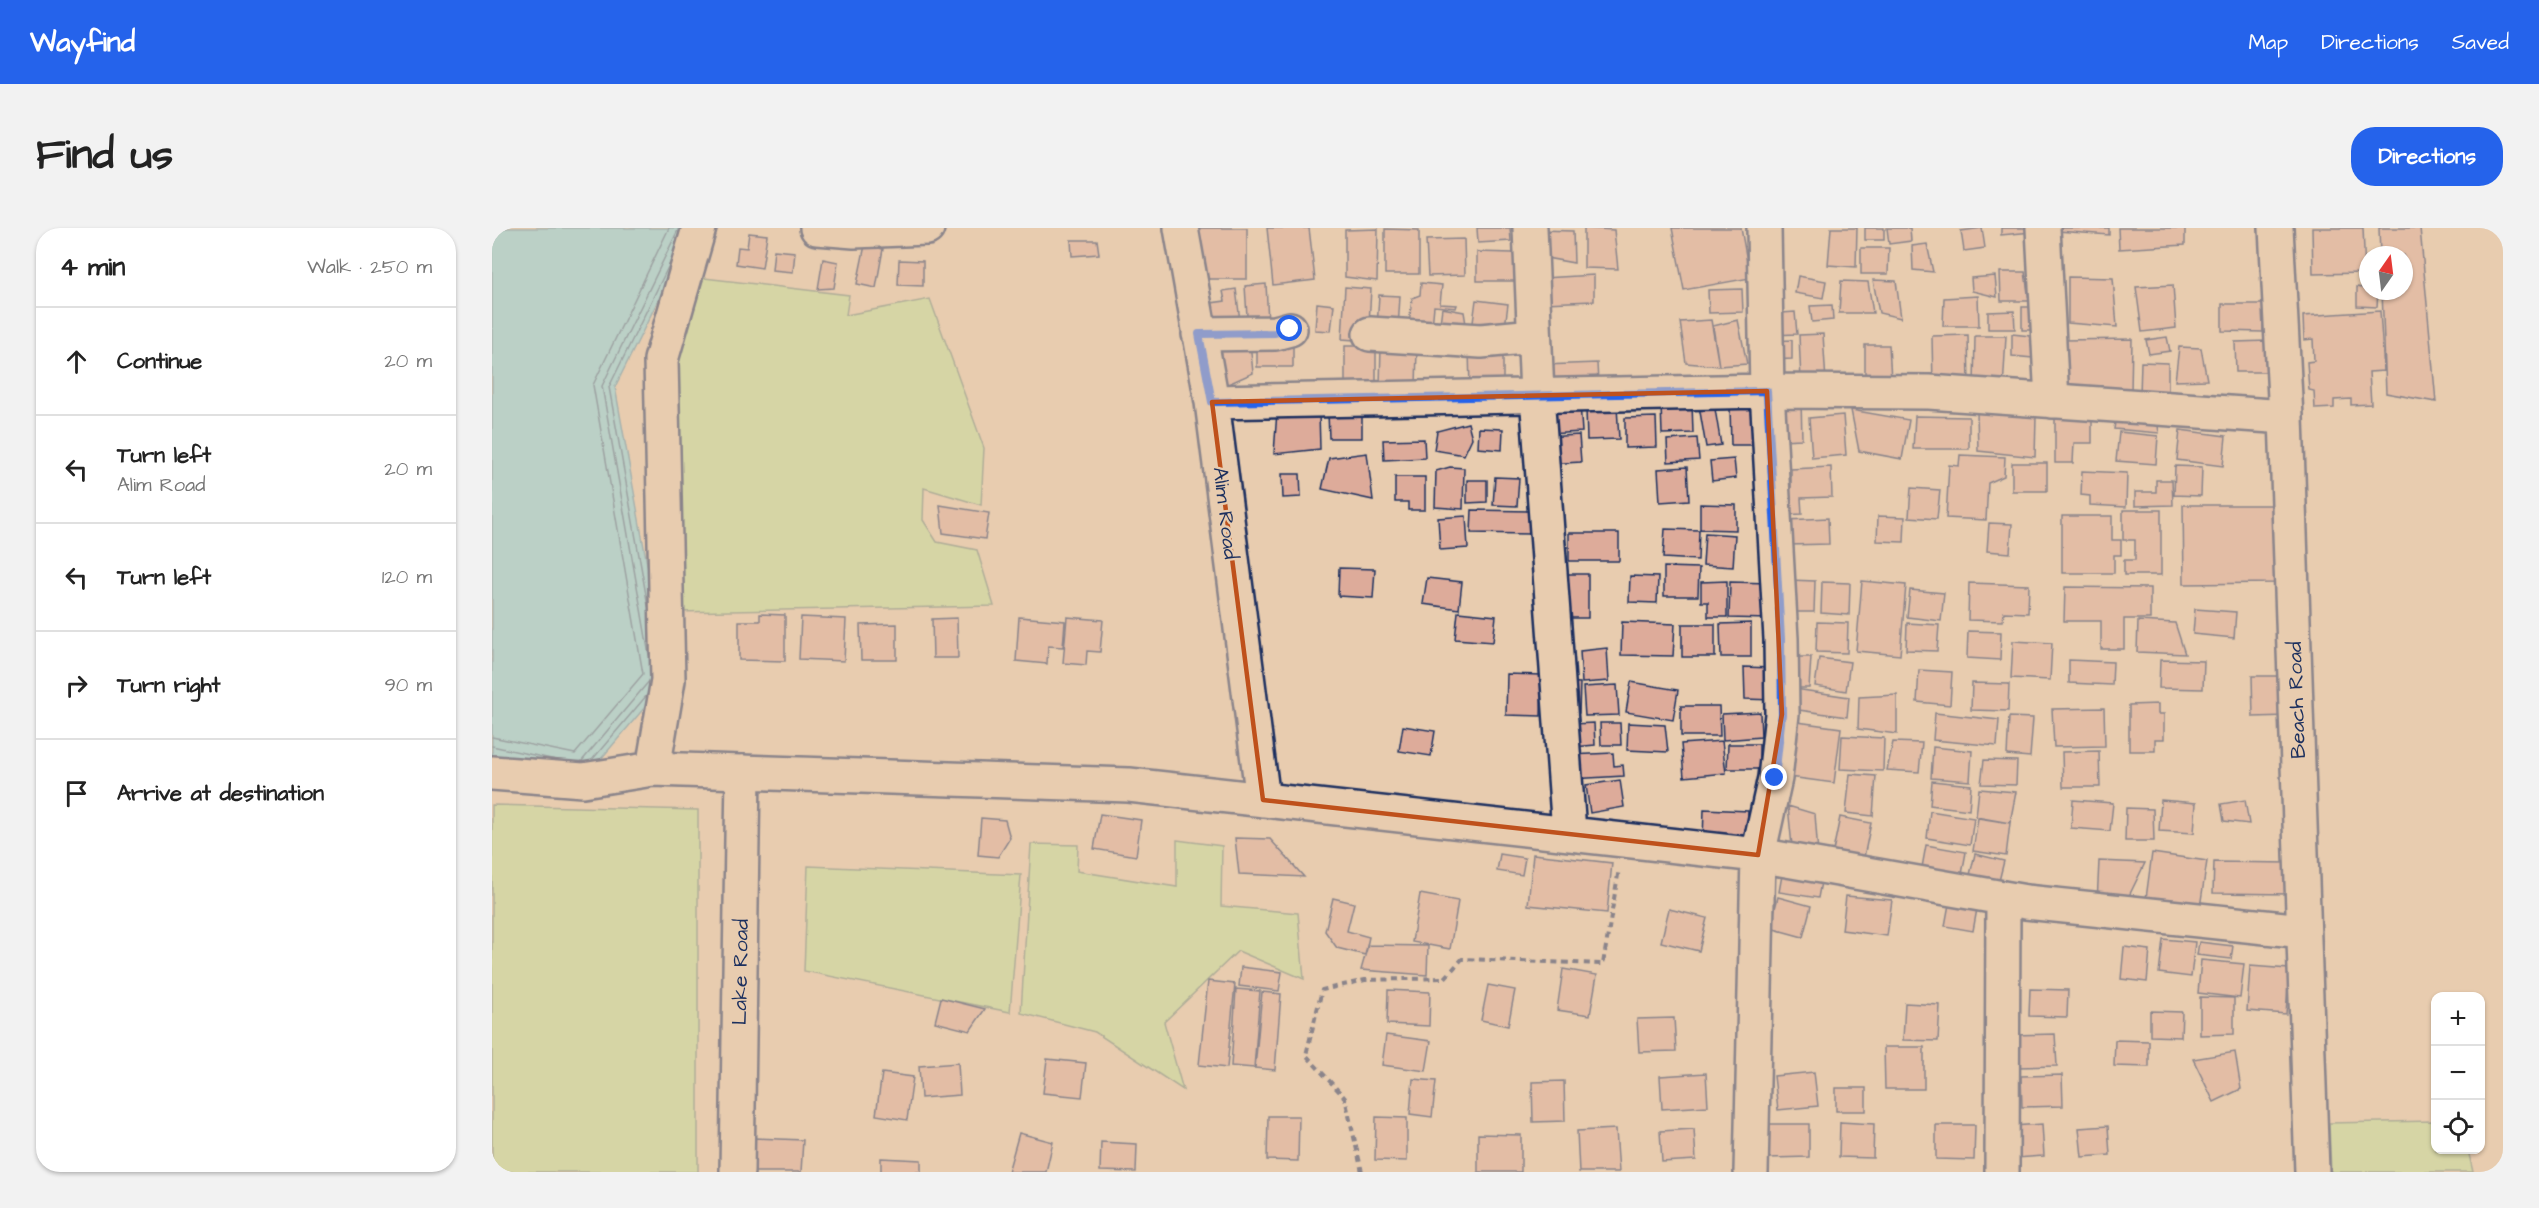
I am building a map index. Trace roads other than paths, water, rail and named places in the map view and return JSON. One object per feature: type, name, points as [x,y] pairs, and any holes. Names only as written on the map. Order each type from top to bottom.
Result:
[{"type":"street","points":[[653,769],[668,680],[662,360],[699,228]]},
{"type":"street","points":[[817,228],[854,231],[927,228]]},
{"type":"street","name":"Alim Road","points":[[1181,228],[1212,402],[1263,800]]},
{"type":"street","points":[[1530,228],[1537,395],[1569,832]]},
{"type":"street","points":[[1751,1172],[1758,855],[1775,778],[1782,714],[1781,639],[1767,391],[1764,228]]},
{"type":"street","points":[[2043,228],[2052,401]]},
{"type":"street","name":"Beach Road","points":[[2276,228],[2286,417],[2312,1172]]},
{"type":"street","points":[[1199,334],[1275,333],[1290,329]]},
{"type":"street","points":[[1371,334],[1481,341],[1534,336]]},
{"type":"street","points":[[1212,402],[1767,391],[1929,392],[2286,417]]},
{"type":"street","points":[[492,773],[584,780],[653,769],[1129,784],[1758,855],[2003,898],[2303,931]]},
{"type":"street","name":"Lake Road","points":[[737,1172],[743,772]]},
{"type":"street","points":[[2002,1172],[2003,898]]},
{"type":"water","points":[[492,228],[694,228],[615,387],[668,680],[583,780],[492,759]]}]
